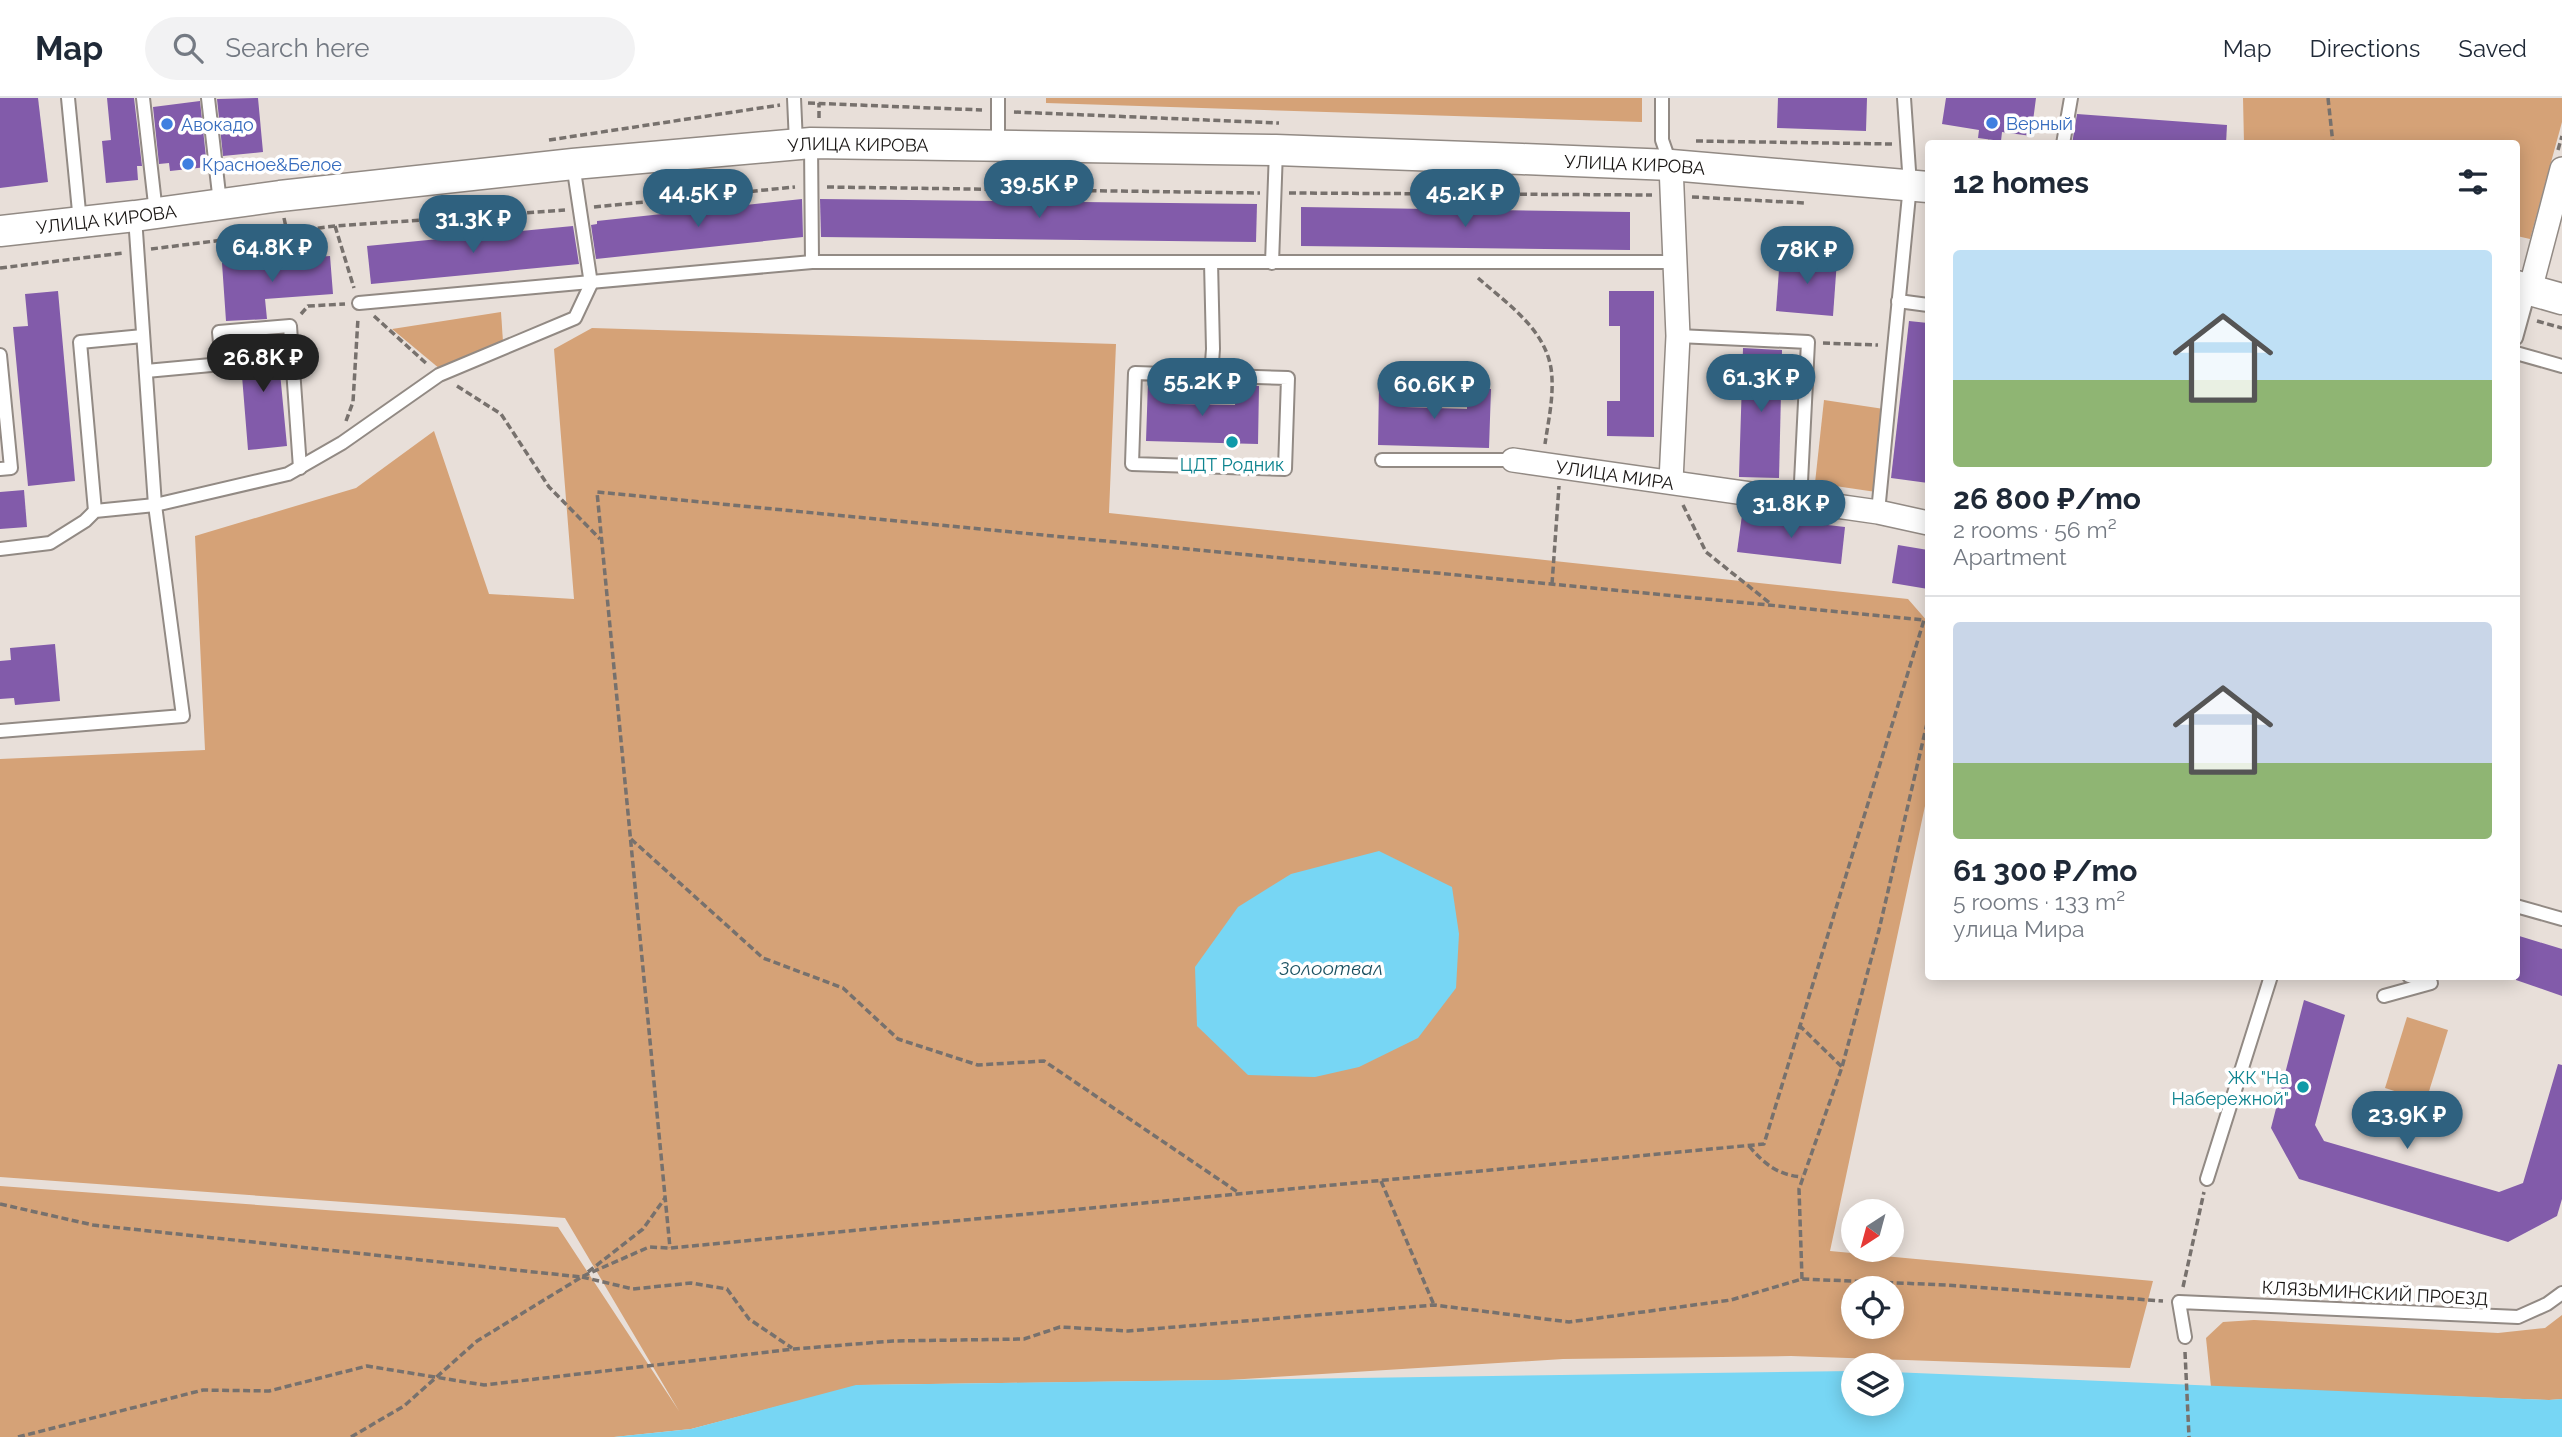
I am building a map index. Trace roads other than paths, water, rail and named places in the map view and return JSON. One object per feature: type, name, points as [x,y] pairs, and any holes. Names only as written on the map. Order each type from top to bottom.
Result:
[{"type":"street","name":"УЛИЦА КИРОВА","points":[[0,231],[572,164],[803,143],[1276,150],[1671,165],[1919,186]]},
{"type":"street","points":[[1671,165],[1678,336],[1671,481]]},
{"type":"street","points":[[2562,169],[2523,298],[2562,299]]},
{"type":"street","name":"УЛИЦА МИРА","points":[[1513,460],[1878,512],[1925,522]]},
{"type":"lane","points":[[68,98],[80,223]]},
{"type":"lane","points":[[0,731],[183,716],[155,505],[143,336],[138,251],[145,215],[143,98]]},
{"type":"lane","points":[[208,98],[220,204]]},
{"type":"lane","points":[[794,98],[810,187],[812,262]]},
{"type":"lane","points":[[998,98],[998,145]]},
{"type":"lane","points":[[1662,98],[1662,140],[1671,165]]},
{"type":"lane","points":[[1878,512],[1898,301],[1919,186],[1903,98]]},
{"type":"lane","points":[[2064,140],[2071,98]]},
{"type":"lane","points":[[1272,263],[1276,150]]},
{"type":"lane","points":[[0,549],[50,543],[85,521],[95,511],[155,505],[288,474],[328,452],[439,375],[575,318],[591,284],[572,164]]},
{"type":"lane","points":[[359,303],[812,262],[1676,262]]},
{"type":"lane","points":[[1211,262],[1211,376]]},
{"type":"lane","points":[[1898,301],[1925,305]]},
{"type":"lane","points":[[146,371],[222,364],[219,332],[290,327],[300,468]]},
{"type":"lane","points":[[95,511],[80,342],[143,336]]},
{"type":"lane","points":[[1678,336],[1808,342],[1800,502]]},
{"type":"lane","points":[[2520,354],[2562,366]]},
{"type":"lane","points":[[0,355],[2,405],[11,468],[0,469]]},
{"type":"lane","points":[[1135,373],[1211,376],[1288,378],[1285,469],[1132,464],[1135,373]]},
{"type":"lane","name":"УЛИЦА МИРА","points":[[1382,460],[1513,460]]},
{"type":"lane","points":[[2520,907],[2562,919]]},
{"type":"lane","points":[[2207,1179],[2270,980]]},
{"type":"lane","points":[[2384,996],[2432,980]]},
{"type":"lane","name":"КЛЯЗЬМИНСКИЙ ПРОЕЗД","points":[[2185,1337],[2179,1303],[2518,1318],[2547,1304],[2562,1293]]},
{"type":"water","name":"Золоотвал","points":[[1379,851],[1452,887],[1459,934],[1456,988],[1418,1038],[1359,1067],[1315,1077],[1248,1075],[1197,1026],[1195,967],[1238,907],[1291,874]]},
{"type":"water","points":[[1841,1371],[1841,1416],[1904,1416],[1904,1373],[2562,1399],[2562,1437],[614,1437],[691,1429],[856,1385]]},
{"type":"place","name":"Верный","points":[[1992,123]]},
{"type":"place","name":"Авокадо","points":[[167,124]]},
{"type":"place","name":"Красное&Белое","points":[[188,164]]},
{"type":"place","name":"ЦДТ Родник","points":[[1232,442]]},
{"type":"place","name":"ЖК \"На Набережной\"","points":[[2303,1087]]}]
